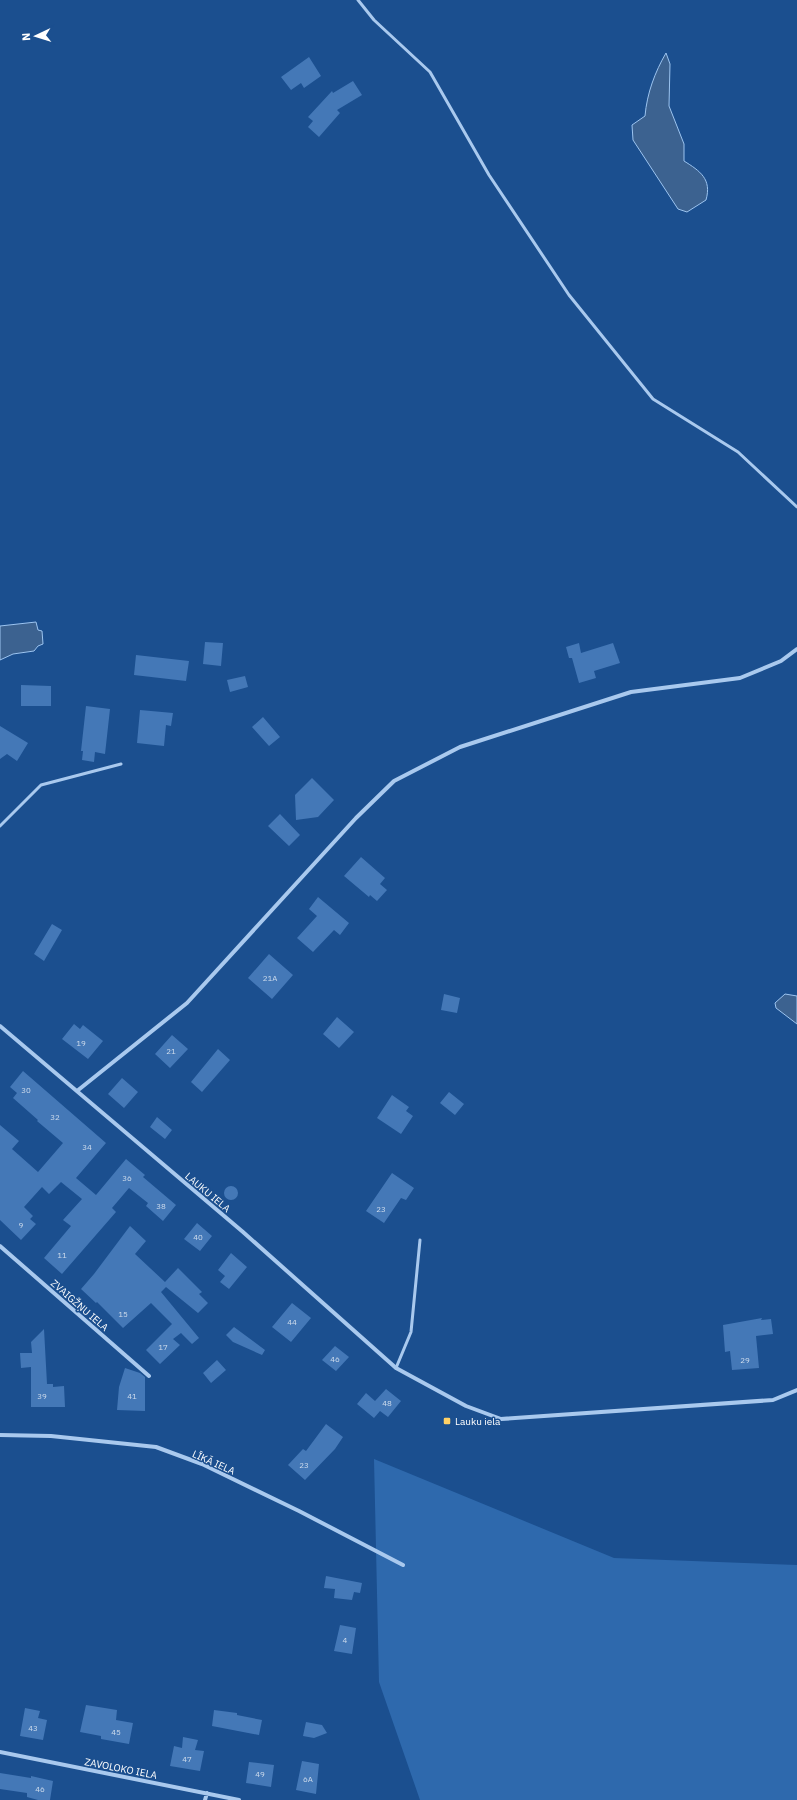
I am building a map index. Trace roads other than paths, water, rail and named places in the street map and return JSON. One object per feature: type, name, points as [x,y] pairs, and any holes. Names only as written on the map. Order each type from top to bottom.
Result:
[{"type":"street","points":[[77,1091],[187,1003],[356,818],[394,781],[460,746],[632,692],[740,678],[781,661],[797,649]]},
{"type":"street","name":"LAUKU IELA","points":[[0,1026],[243,1232],[396,1368],[466,1406],[501,1419],[773,1400],[797,1390]]},
{"type":"street","name":"ZVAIGŽŅU IELA","points":[[0,1246],[149,1376]]},
{"type":"street","name":"LĪKĀ IELA","points":[[0,1435],[50,1436],[156,1447],[202,1464],[299,1511],[403,1565]]},
{"type":"street","name":"ZAVOLOKO IELA","points":[[0,1752],[239,1800]]},
{"type":"street","points":[[205,1800],[207,1793]]},
{"type":"lane","points":[[358,0],[374,20],[430,72],[489,175],[570,295],[653,399],[738,452],[797,507]]},
{"type":"lane","points":[[0,826],[41,785],[121,764]]},
{"type":"lane","points":[[396,1368],[411,1332],[420,1240]]},
{"type":"place","name":"Lauku iela","points":[[447,1421]]}]
